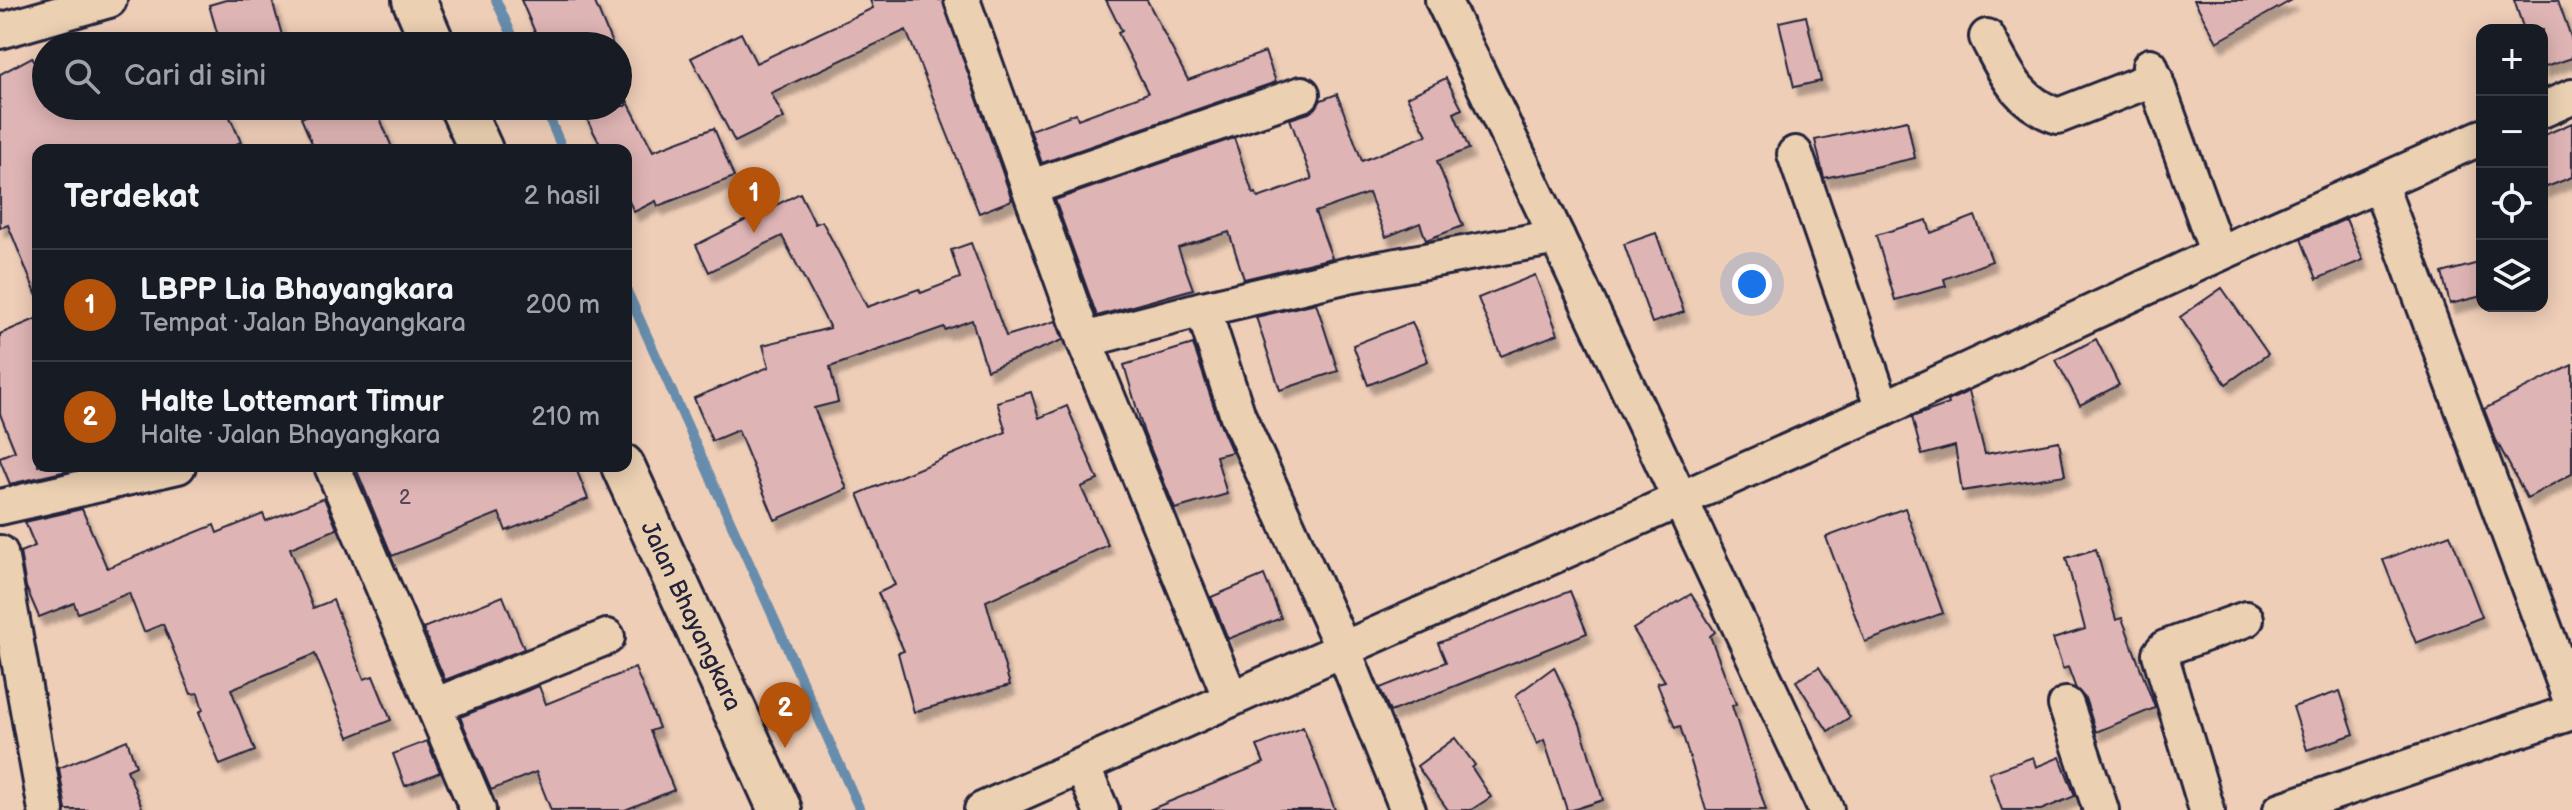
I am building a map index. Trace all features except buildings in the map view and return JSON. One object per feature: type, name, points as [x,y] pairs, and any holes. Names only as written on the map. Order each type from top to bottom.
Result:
[{"type":"main road","points":[[414,0],[428,32]]},
{"type":"main road","points":[[467,120],[478,144]]},
{"type":"main road","name":"Jalan Bhayangkara","points":[[626,472],[780,810]]},
{"type":"street","points":[[0,31],[109,0]]},
{"type":"street","points":[[962,0],[1084,340],[1231,699]]},
{"type":"street","points":[[1443,0],[1826,810]]},
{"type":"street","points":[[1987,37],[2022,96],[2039,109],[2058,116],[2152,72],[2218,254]]},
{"type":"street","points":[[1029,188],[1302,94]]},
{"type":"street","points":[[2548,107],[2572,97]]},
{"type":"street","points":[[982,810],[1883,409],[2218,254],[2476,140]]},
{"type":"street","points":[[1795,154],[1883,409]]},
{"type":"street","points":[[2379,183],[2572,703]]},
{"type":"street","points":[[1084,340],[1353,274],[1557,237]]},
{"type":"street","points":[[1203,309],[1238,416],[1343,649],[1408,810]]},
{"type":"street","points":[[0,507],[152,472]]},
{"type":"street","points":[[335,472],[478,810]]},
{"type":"street","points":[[0,553],[46,810]]},
{"type":"street","points":[[2207,810],[2160,654],[2165,648],[2246,619]]},
{"type":"street","points":[[434,706],[607,637]]},
{"type":"street","points":[[2066,705],[2101,810]]},
{"type":"street","points":[[2281,810],[2572,712]]},
{"type":"street","points":[[1082,766],[1101,810]]},
{"type":"waterway","points":[[496,0],[511,32]]},
{"type":"waterway","points":[[550,120],[560,144]]},
{"type":"waterway","points":[[632,302],[860,810]]},
{"type":"place","name":"LBPP Lia Bhayangkara","points":[[754,233]]},
{"type":"place","name":"Halte Lottemart Timur","points":[[785,748]]}]
